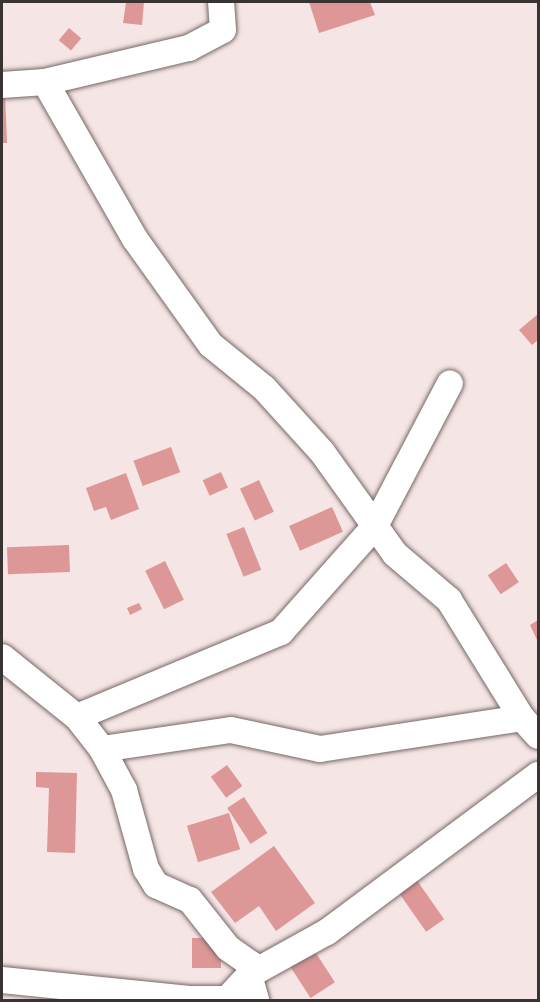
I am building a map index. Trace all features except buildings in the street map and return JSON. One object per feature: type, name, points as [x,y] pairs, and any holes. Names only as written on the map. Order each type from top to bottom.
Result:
[{"type":"street","points":[[2,86],[45,82],[189,48],[223,30],[221,2]]},
{"type":"street","points":[[45,82],[135,239],[211,345],[264,388],[322,452],[408,568],[449,600],[530,727],[320,749],[231,730],[102,749]]},
{"type":"street","points":[[76,717],[281,632],[375,526],[450,383]]},
{"type":"street","points":[[2,657],[76,717],[102,749],[124,790],[146,869],[156,885],[190,900],[228,948],[251,964],[249,975],[256,1000]]},
{"type":"street","points":[[2,980],[189,999],[227,999],[249,975],[327,932],[538,775]]}]
